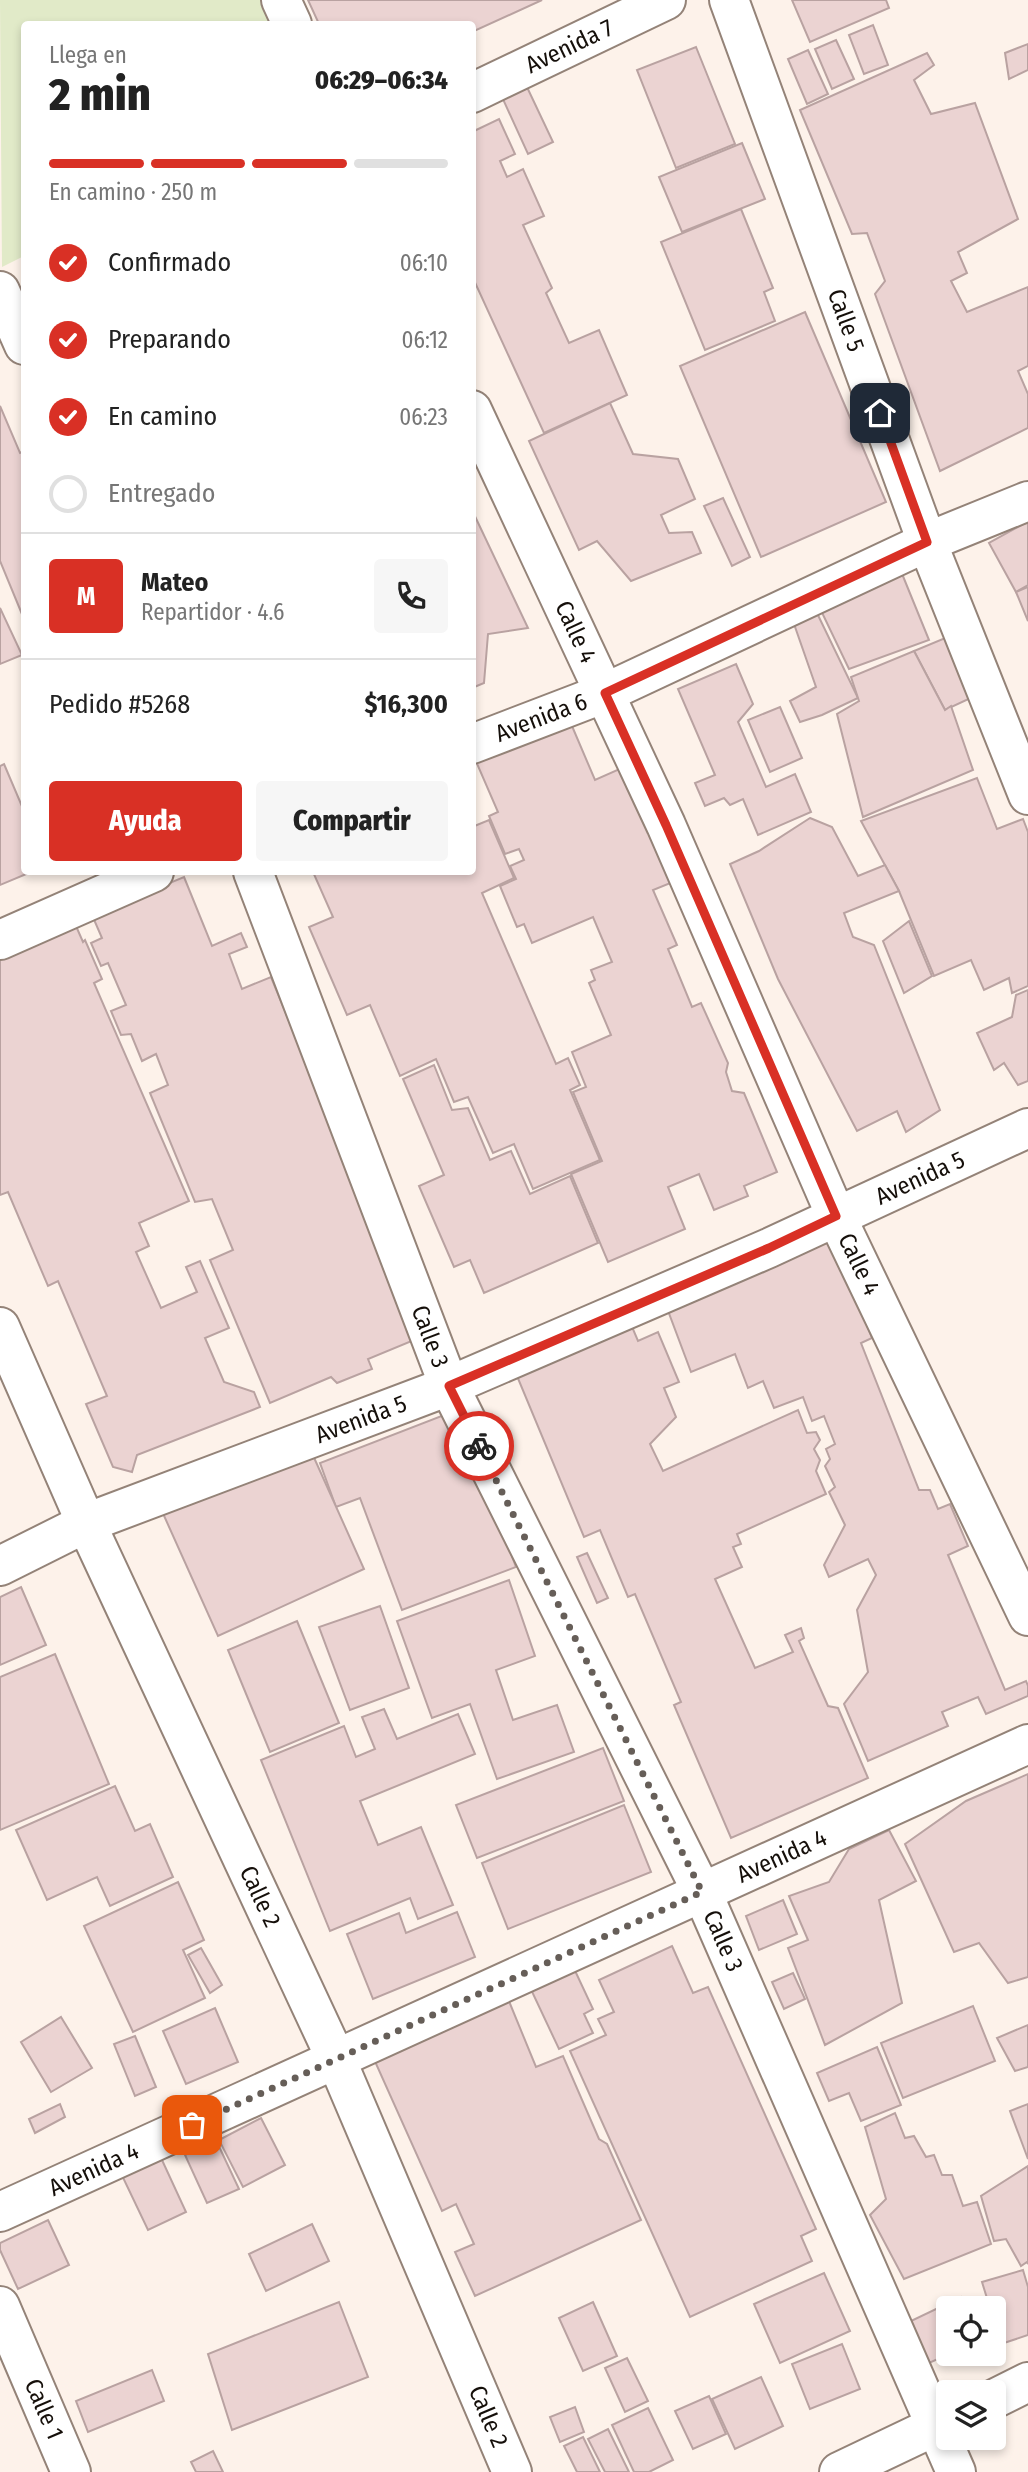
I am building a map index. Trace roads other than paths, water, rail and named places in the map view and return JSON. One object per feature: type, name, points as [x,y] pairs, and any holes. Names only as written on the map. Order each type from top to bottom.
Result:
[{"type":"street","points":[[281,0],[291,21]]},
{"type":"street","name":"Avenida 7","points":[[476,91],[666,0]]},
{"type":"street","name":"Calle 5","points":[[729,0],[927,542],[1028,795]]},
{"type":"street","points":[[8,301],[21,337]]},
{"type":"street","name":"Calle 4","points":[[476,419],[666,825],[836,1216],[1028,1616]]},
{"type":"street","name":"Avenida 6","points":[[476,742],[605,693],[927,542],[1028,501]]},
{"type":"street","points":[[0,940],[147,875]]},
{"type":"street","name":"Calle 3","points":[[254,875],[449,1386],[702,1892],[936,2410]]},
{"type":"street","name":"Avenida 5","points":[[0,1566],[86,1523],[449,1386],[769,1248],[1028,1128]]},
{"type":"street","name":"Calle 2","points":[[0,1327],[86,1523],[336,2059],[512,2472]]},
{"type":"street","name":"Avenida 4","points":[[0,2213],[1028,1744]]},
{"type":"street","name":"Calle 1","points":[[0,2306],[71,2472]]},
{"type":"street","points":[[1006,2393],[1028,2382]]},
{"type":"street","points":[[839,2472],[936,2426]]},
{"type":"street","name":"Calle 3","points":[[950,2450],[956,2472]]}]
